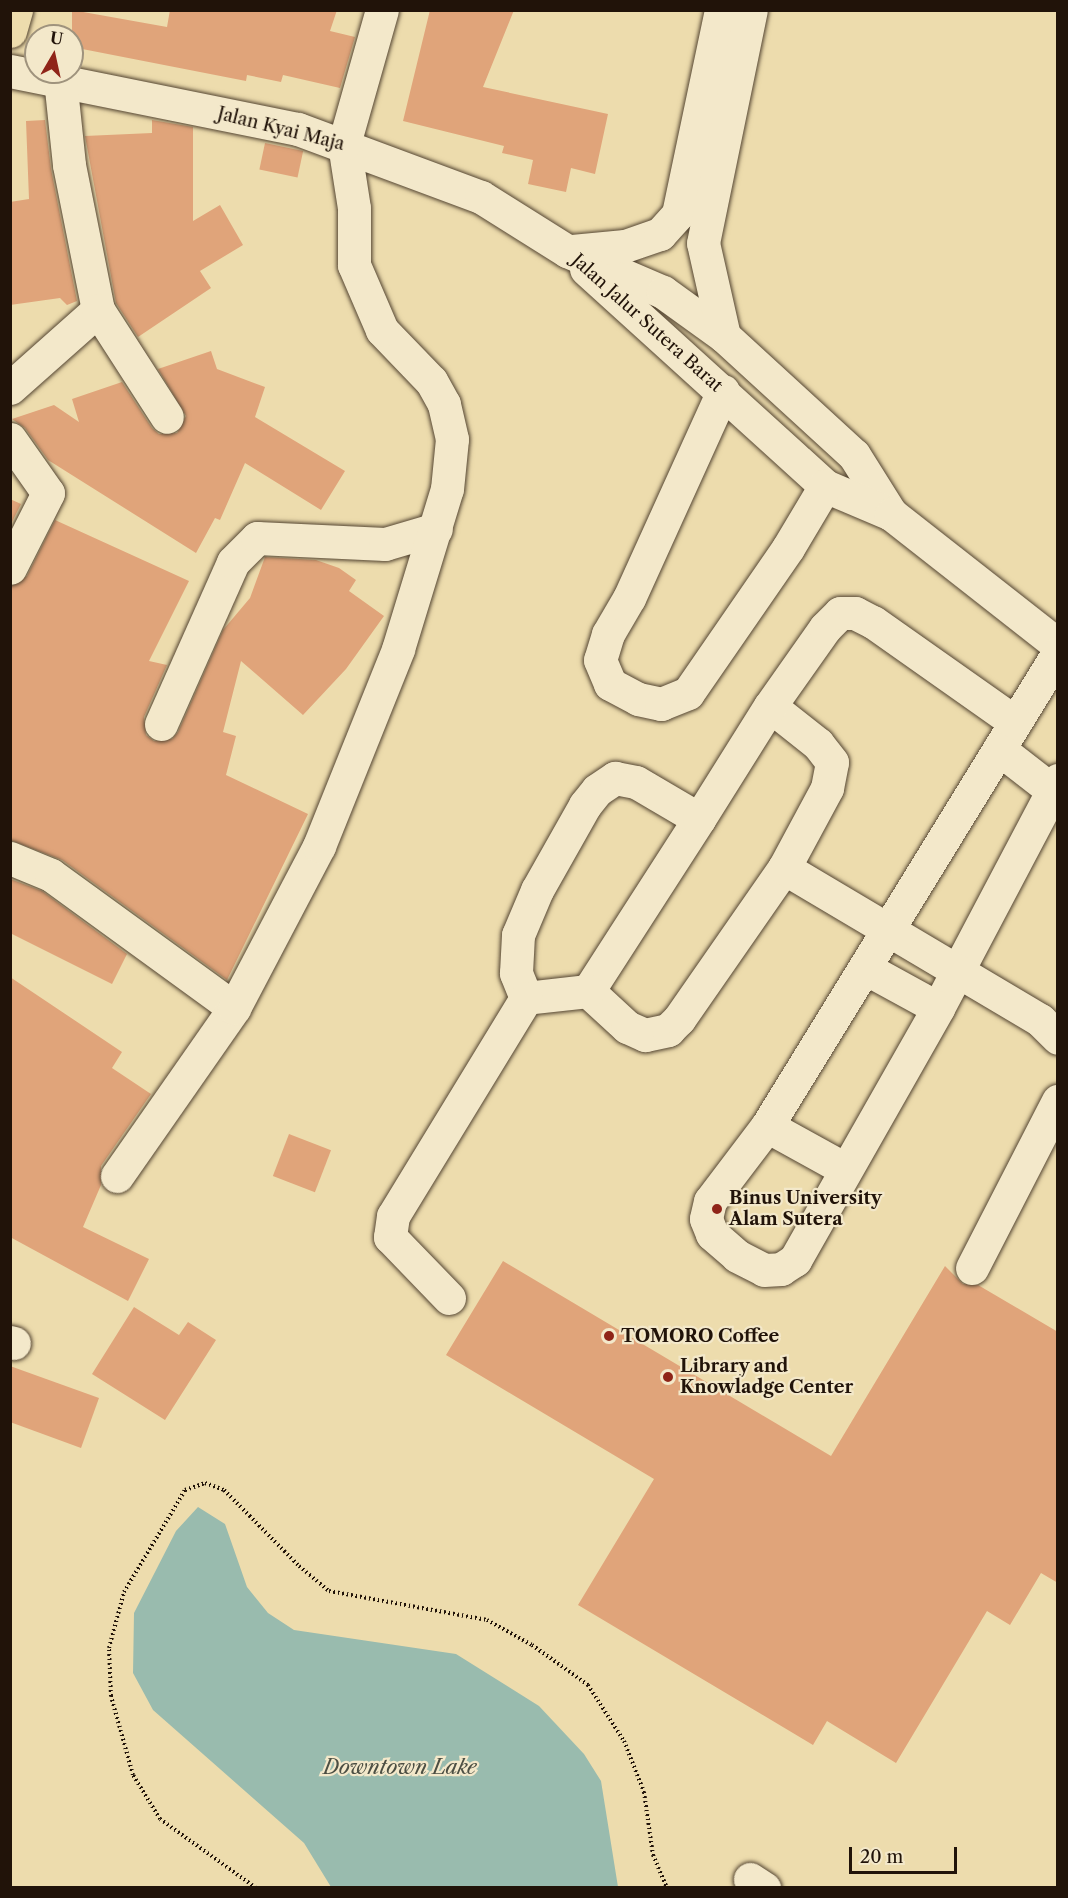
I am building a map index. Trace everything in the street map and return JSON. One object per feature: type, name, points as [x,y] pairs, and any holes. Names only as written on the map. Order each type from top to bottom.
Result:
[{"type":"main road","points":[[10,31],[16,10]]},
{"type":"street","points":[[117,1176],[234,1008],[319,846],[398,649],[436,529],[451,465],[452,439],[444,404],[431,381],[382,330],[364,297],[354,265],[354,208],[344,144],[382,10]]},
{"type":"street","points":[[567,251],[624,246],[660,234],[678,214],[721,10]]},
{"type":"street","points":[[724,336],[703,243],[751,10]]},
{"type":"street","points":[[60,84],[69,165],[98,310],[168,417]]},
{"type":"street","name":"Jalan Kyai Maja","points":[[79,84],[298,129],[344,144],[481,197],[567,251]]},
{"type":"street","name":"Jalan Jalur Sutera Barat","points":[[567,251],[663,292],[724,336],[854,455],[891,514]]},
{"type":"street","name":"Jalan Jalur Sutera Barat","points":[[567,251],[825,486],[891,514],[1058,645]]},
{"type":"street","points":[[10,388],[98,310]]},
{"type":"street","points":[[723,392],[629,598],[608,634],[600,660],[610,684],[638,699],[661,704],[688,693],[788,548],[825,486]]},
{"type":"street","points":[[10,439],[48,494],[10,568]]},
{"type":"street","points":[[161,724],[234,562],[257,538],[385,544],[436,529]]},
{"type":"street","points":[[588,991],[770,706],[825,628],[840,613],[855,613],[873,622],[1015,722]]},
{"type":"street","points":[[999,749],[1056,788],[938,1008],[795,1260],[780,1269],[764,1270],[736,1256],[712,1234],[706,1219],[710,1201],[767,1126],[1058,653]]},
{"type":"street","points":[[526,998],[588,991],[627,1027],[645,1035],[668,1030],[784,868],[827,788],[832,762],[818,744],[770,706]]},
{"type":"street","points":[[526,998],[516,972],[518,935],[537,890],[585,805],[597,790],[615,778],[636,782],[699,819]]},
{"type":"street","points":[[10,858],[51,875],[234,1008]]},
{"type":"street","points":[[784,868],[1040,1020],[1058,1038]]},
{"type":"street","points":[[865,968],[938,1008]]},
{"type":"street","points":[[449,1298],[390,1237],[393,1216],[526,998]]},
{"type":"street","points":[[972,1268],[1058,1101]]},
{"type":"street","points":[[767,1126],[845,1169]]},
{"type":"path","points":[[256,1887],[160,1819],[133,1776],[111,1696],[109,1648],[124,1592],[185,1490],[205,1483],[224,1490],[299,1566],[329,1591],[487,1620],[532,1645],[588,1685],[624,1741],[644,1792],[653,1855],[667,1887]]},
{"type":"water","name":"Downtown Lake","points":[[198,1507],[225,1524],[247,1587],[268,1613],[294,1630],[456,1654],[539,1706],[584,1754],[601,1781],[618,1887],[331,1887],[304,1843],[153,1710],[133,1673],[134,1613],[176,1531]]},
{"type":"building","points":[[72,10],[167,27],[170,10],[337,10],[330,31],[355,37],[340,88],[283,75],[281,82],[247,75],[246,81],[84,49],[84,24],[72,24]]},
{"type":"building","points":[[430,10],[514,10],[483,87],[608,114],[595,174],[571,168],[566,192],[528,184],[533,160],[502,153],[504,146],[403,121]]},
{"type":"building","points":[[45,120],[51,169],[77,301],[67,305],[60,298],[10,305],[10,202],[29,199],[26,121]]},
{"type":"building","points":[[152,120],[193,127],[193,221],[220,205],[243,245],[200,271],[211,288],[138,337],[116,303],[85,136],[152,133]]},
{"type":"building","points":[[265,143],[303,151],[298,178],[259,169]]},
{"type":"building","points":[[211,351],[217,369],[265,387],[255,417],[345,471],[321,510],[245,463],[220,520],[215,518],[196,553],[48,460],[25,428],[12,419],[54,405],[79,422],[72,399],[122,382],[152,428],[159,434],[177,433],[186,416],[158,369]]},
{"type":"building","points":[[10,499],[21,504],[10,526]]},
{"type":"building","points":[[55,520],[189,581],[149,661],[167,665],[144,717],[146,735],[154,741],[172,739],[178,732],[223,630],[250,598],[265,557],[316,560],[339,568],[356,580],[349,591],[384,616],[346,669],[303,715],[241,661],[223,732],[236,736],[226,775],[308,814],[227,980],[62,860],[10,840],[10,587],[27,576]]},
{"type":"building","points":[[10,879],[42,891],[127,954],[112,984],[10,933]]},
{"type":"building","points":[[10,977],[122,1052],[112,1068],[151,1094],[101,1166],[101,1185],[83,1227],[149,1259],[128,1301],[10,1237]]},
{"type":"building","points":[[289,1134],[331,1150],[315,1192],[273,1176]]},
{"type":"building","points":[[503,1261],[831,1456],[945,1266],[963,1284],[978,1285],[1058,1332],[1058,1583],[1041,1573],[1010,1625],[987,1611],[896,1763],[827,1721],[813,1745],[578,1605],[654,1479],[446,1355]]},
{"type":"building","points":[[134,1307],[179,1335],[188,1322],[216,1340],[165,1420],[92,1374]]},
{"type":"building","points":[[10,1366],[99,1398],[81,1448],[10,1422]]},
{"type":"place","name":"Binus University Alam Sutera","points":[[717,1209]]},
{"type":"place","name":"TOMORO Coffee","points":[[609,1336]]},
{"type":"place","name":"Library and Knowladge Center","points":[[668,1377]]}]
